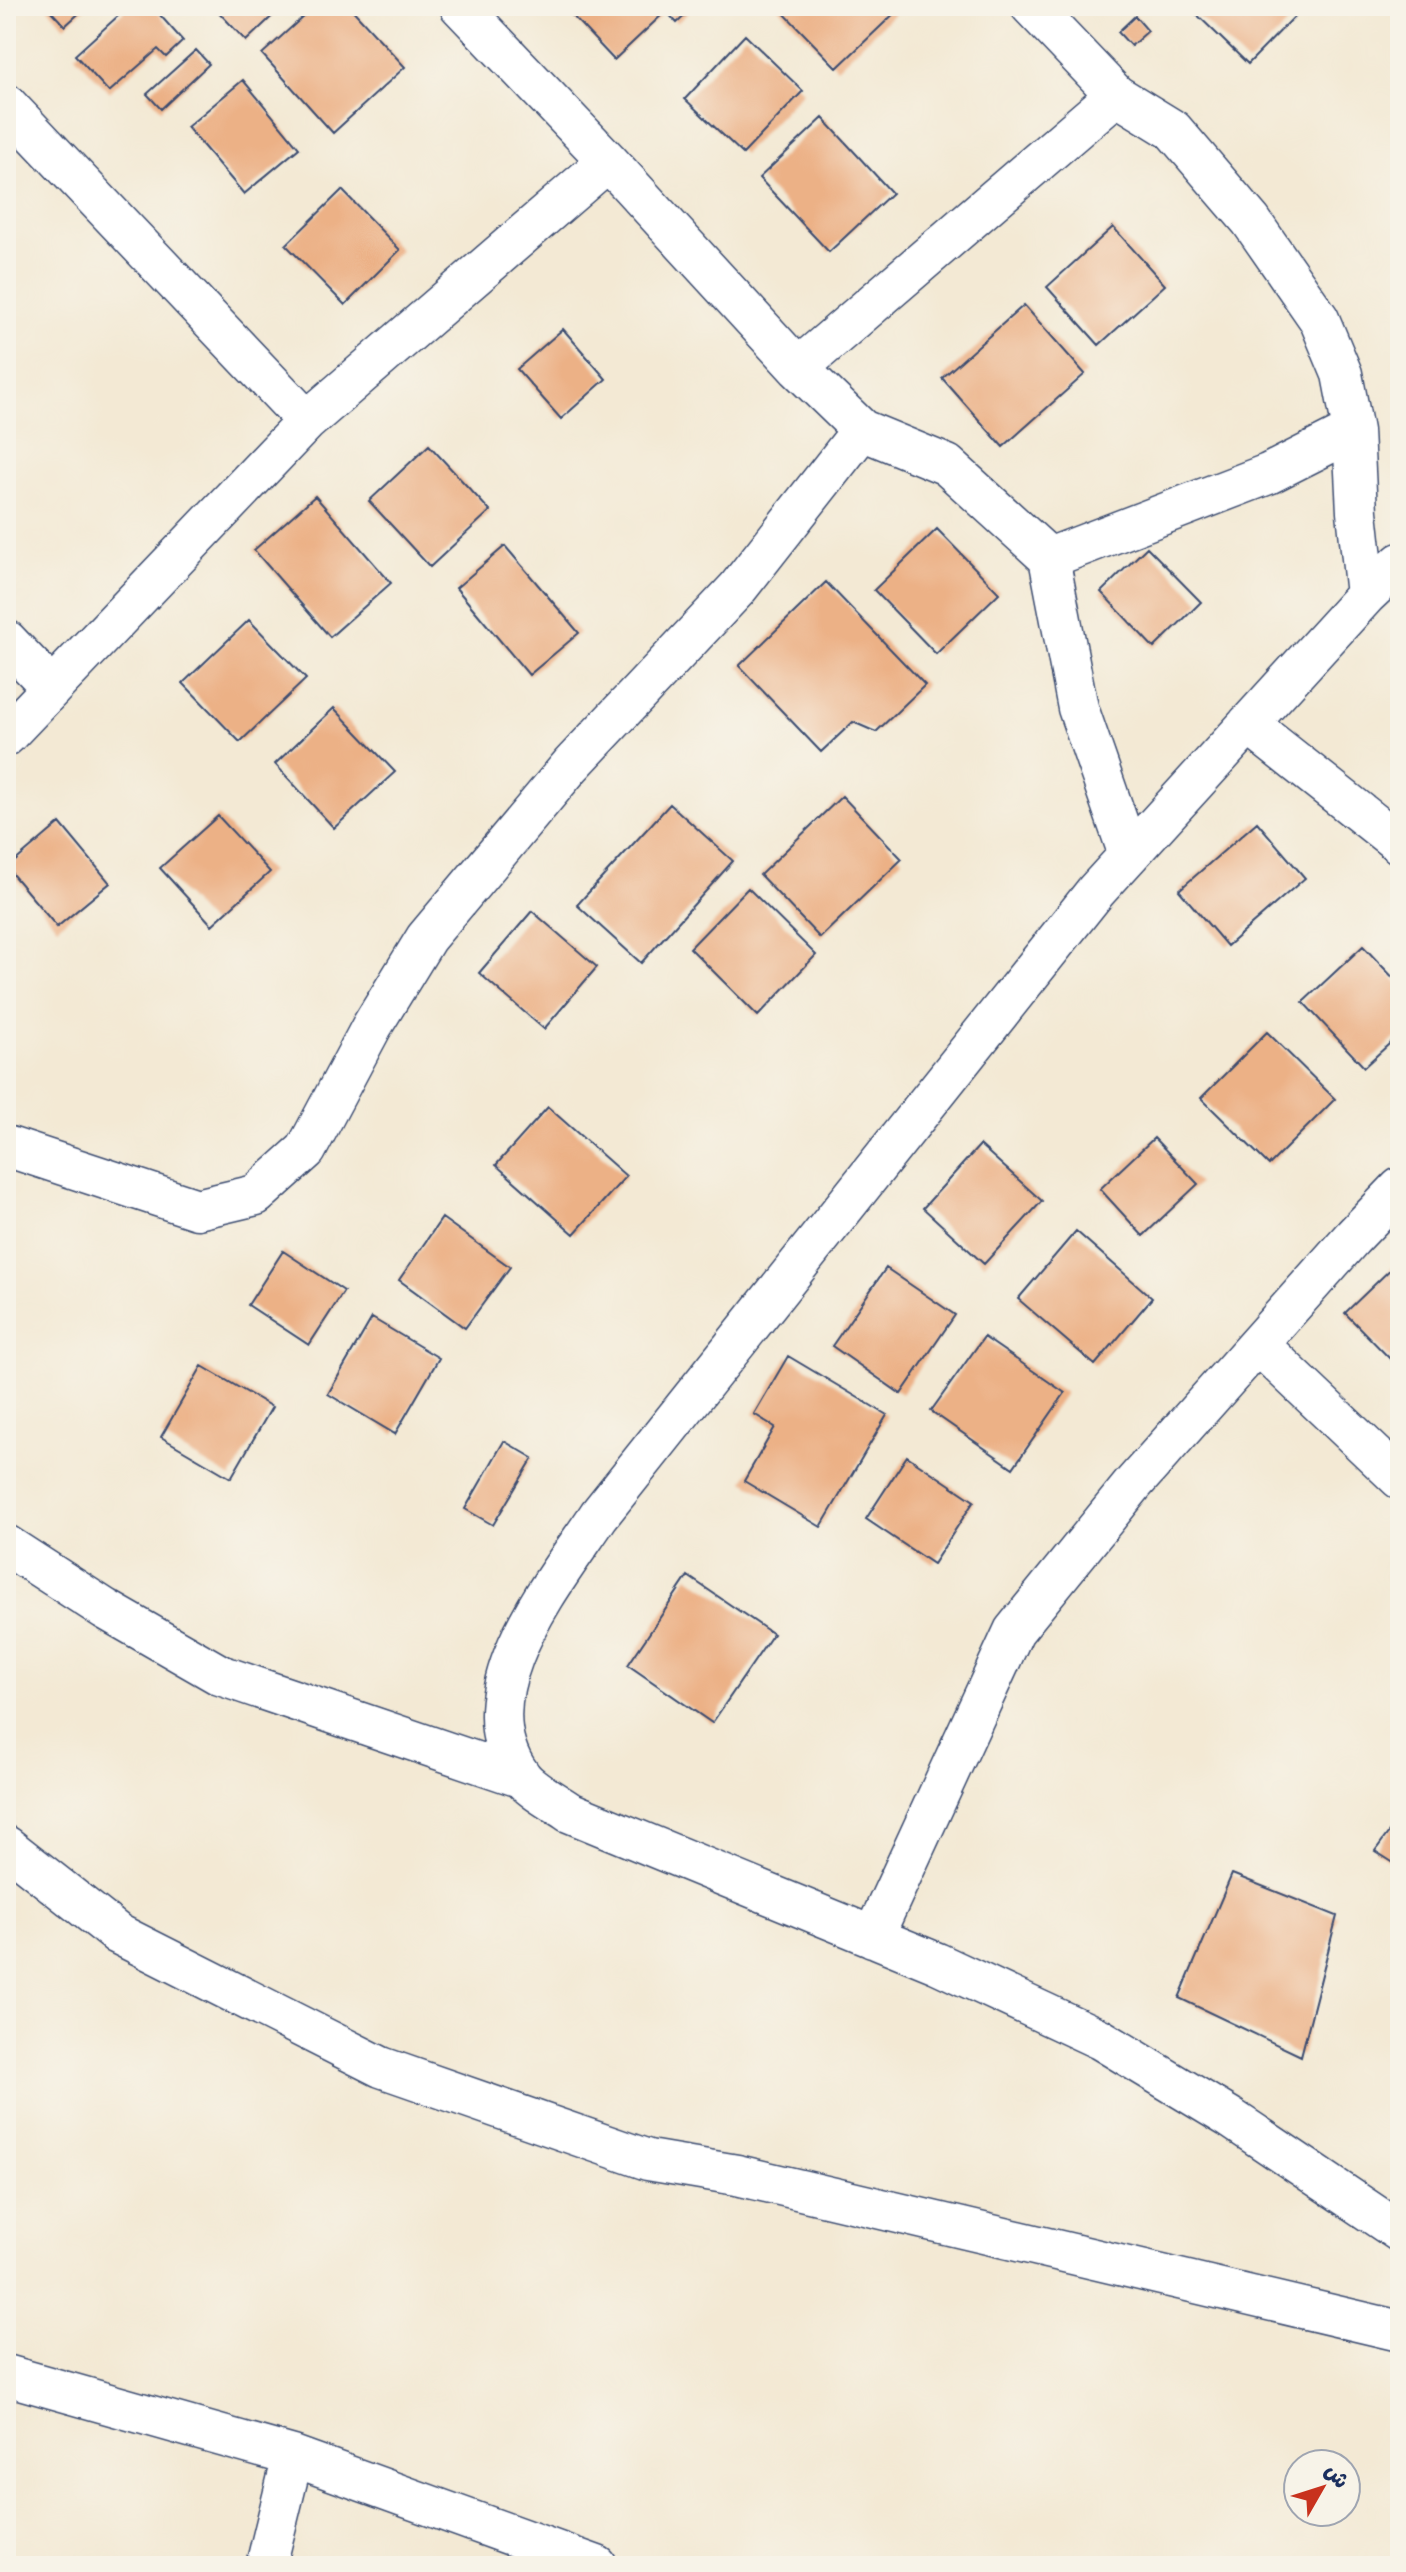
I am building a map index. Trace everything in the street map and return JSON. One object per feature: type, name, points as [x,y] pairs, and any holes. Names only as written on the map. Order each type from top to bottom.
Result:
[{"type":"street","points":[[460,6],[798,368],[862,430],[947,465],[1049,558],[1078,708],[1129,855]]},
{"type":"street","points":[[1031,6],[1116,95],[1173,130],[1251,221],[1319,319],[1342,374],[1353,431],[1357,512],[1366,595]]},
{"type":"street","points":[[798,368],[1116,95]]},
{"type":"street","points":[[6,104],[307,421]]},
{"type":"street","points":[[6,736],[307,421],[608,161]]},
{"type":"street","points":[[6,1146],[197,1209],[256,1195],[306,1150],[372,1026],[426,938],[571,765],[737,589],[862,430]]},
{"type":"street","points":[[1049,558],[1268,474],[1353,431]]},
{"type":"street","points":[[520,1777],[500,1734],[501,1691],[529,1618],[608,1503],[1086,903],[1366,595],[1400,563]]},
{"type":"street","points":[[6,640],[52,688]]},
{"type":"street","points":[[1248,724],[1400,844]]},
{"type":"street","points":[[873,1937],[1014,1631],[1134,1483],[1400,1188]]},
{"type":"street","points":[[1258,1344],[1400,1479]]},
{"type":"street","points":[[6,1545],[105,1609],[220,1675],[520,1777],[569,1812],[937,1963],[1100,2039],[1229,2117],[1400,2232]]},
{"type":"street","points":[[6,1846],[118,1934],[381,2067],[648,2160],[737,2175],[1400,2331]]},
{"type":"street","points":[[6,2375],[293,2456],[597,2566]]},
{"type":"street","points":[[266,2566],[293,2456]]},
{"type":"building","points":[[46,6],[87,6],[65,26]]},
{"type":"building","points":[[129,6],[152,6],[183,41],[166,57],[158,49],[109,92],[75,55]]},
{"type":"building","points":[[213,6],[283,6],[246,41]]},
{"type":"building","points":[[315,6],[349,6],[405,67],[333,133],[262,54]]},
{"type":"building","points":[[571,6],[695,6],[677,23],[666,11],[614,60],[567,10]]},
{"type":"building","points":[[777,6],[902,6],[837,68]]},
{"type":"building","points":[[1188,6],[1293,6],[1299,12],[1248,64]]},
{"type":"building","points":[[1135,16],[1148,31],[1131,46],[1118,32]]},
{"type":"building","points":[[745,35],[803,91],[743,154],[685,99]]},
{"type":"building","points":[[196,50],[209,64],[161,109],[147,94]]},
{"type":"building","points":[[243,80],[299,148],[244,194],[187,127]]},
{"type":"building","points":[[823,118],[892,193],[829,252],[759,178]]},
{"type":"building","points":[[342,190],[400,250],[345,305],[286,245]]},
{"type":"building","points":[[1113,227],[1165,285],[1099,345],[1047,287]]},
{"type":"building","points":[[1024,305],[1085,374],[1003,447],[942,378]]},
{"type":"building","points":[[563,329],[606,379],[561,419],[517,369]]},
{"type":"building","points":[[429,445],[490,511],[430,567],[369,501]]},
{"type":"building","points":[[315,496],[391,583],[330,637],[254,550]]},
{"type":"building","points":[[937,529],[999,593],[936,654],[874,590]]},
{"type":"building","points":[[505,546],[579,633],[529,675],[456,588]]},
{"type":"building","points":[[1147,547],[1201,602],[1154,648],[1101,592]]},
{"type":"building","points":[[826,582],[925,685],[876,732],[853,722],[821,752],[739,666]]},
{"type":"building","points":[[249,620],[306,679],[240,742],[183,683]]},
{"type":"building","points":[[334,708],[395,772],[334,828],[275,764]]},
{"type":"building","points":[[842,796],[902,859],[820,938],[760,875]]},
{"type":"building","points":[[670,804],[733,861],[641,963],[577,905]]},
{"type":"building","points":[[218,816],[270,872],[212,925],[160,868]]},
{"type":"building","points":[[1257,822],[1305,878],[1227,946],[1179,890]]},
{"type":"building","points":[[60,823],[110,883],[57,927],[7,868]]},
{"type":"building","points":[[748,888],[816,955],[758,1016],[690,948]]},
{"type":"building","points":[[532,911],[597,967],[544,1029],[479,973]]},
{"type":"building","points":[[1363,946],[1400,985],[1400,1034],[1364,1067],[1303,1002]]},
{"type":"building","points":[[1267,1032],[1335,1099],[1269,1165],[1201,1098]]},
{"type":"building","points":[[548,1107],[626,1176],[574,1234],[496,1165]]},
{"type":"building","points":[[1154,1138],[1198,1184],[1143,1236],[1100,1189]]},
{"type":"building","points":[[980,1145],[1042,1201],[984,1264],[923,1208]]},
{"type":"building","points":[[442,1218],[510,1267],[465,1328],[399,1280]]},
{"type":"building","points":[[1076,1231],[1152,1298],[1095,1365],[1018,1299]]},
{"type":"building","points":[[283,1251],[344,1291],[309,1345],[248,1305]]},
{"type":"building","points":[[1400,1260],[1400,1369],[1345,1313]]},
{"type":"building","points":[[886,1268],[955,1315],[901,1394],[832,1346]]},
{"type":"building","points":[[372,1318],[439,1358],[395,1434],[328,1394]]},
{"type":"building","points":[[984,1337],[1065,1393],[1013,1468],[931,1411]]},
{"type":"building","points":[[788,1356],[887,1415],[821,1527],[744,1481],[775,1427],[754,1414]]},
{"type":"building","points":[[202,1366],[272,1407],[231,1478],[161,1437]]},
{"type":"building","points":[[504,1441],[533,1458],[493,1525],[465,1509]]},
{"type":"building","points":[[907,1456],[974,1501],[933,1564],[866,1519]]},
{"type":"building","points":[[688,1576],[773,1634],[712,1723],[628,1665]]},
{"type":"building","points":[[1400,1817],[1400,1867],[1375,1851]]},
{"type":"building","points":[[1232,1874],[1337,1916],[1301,2056],[1179,1998]]}]
